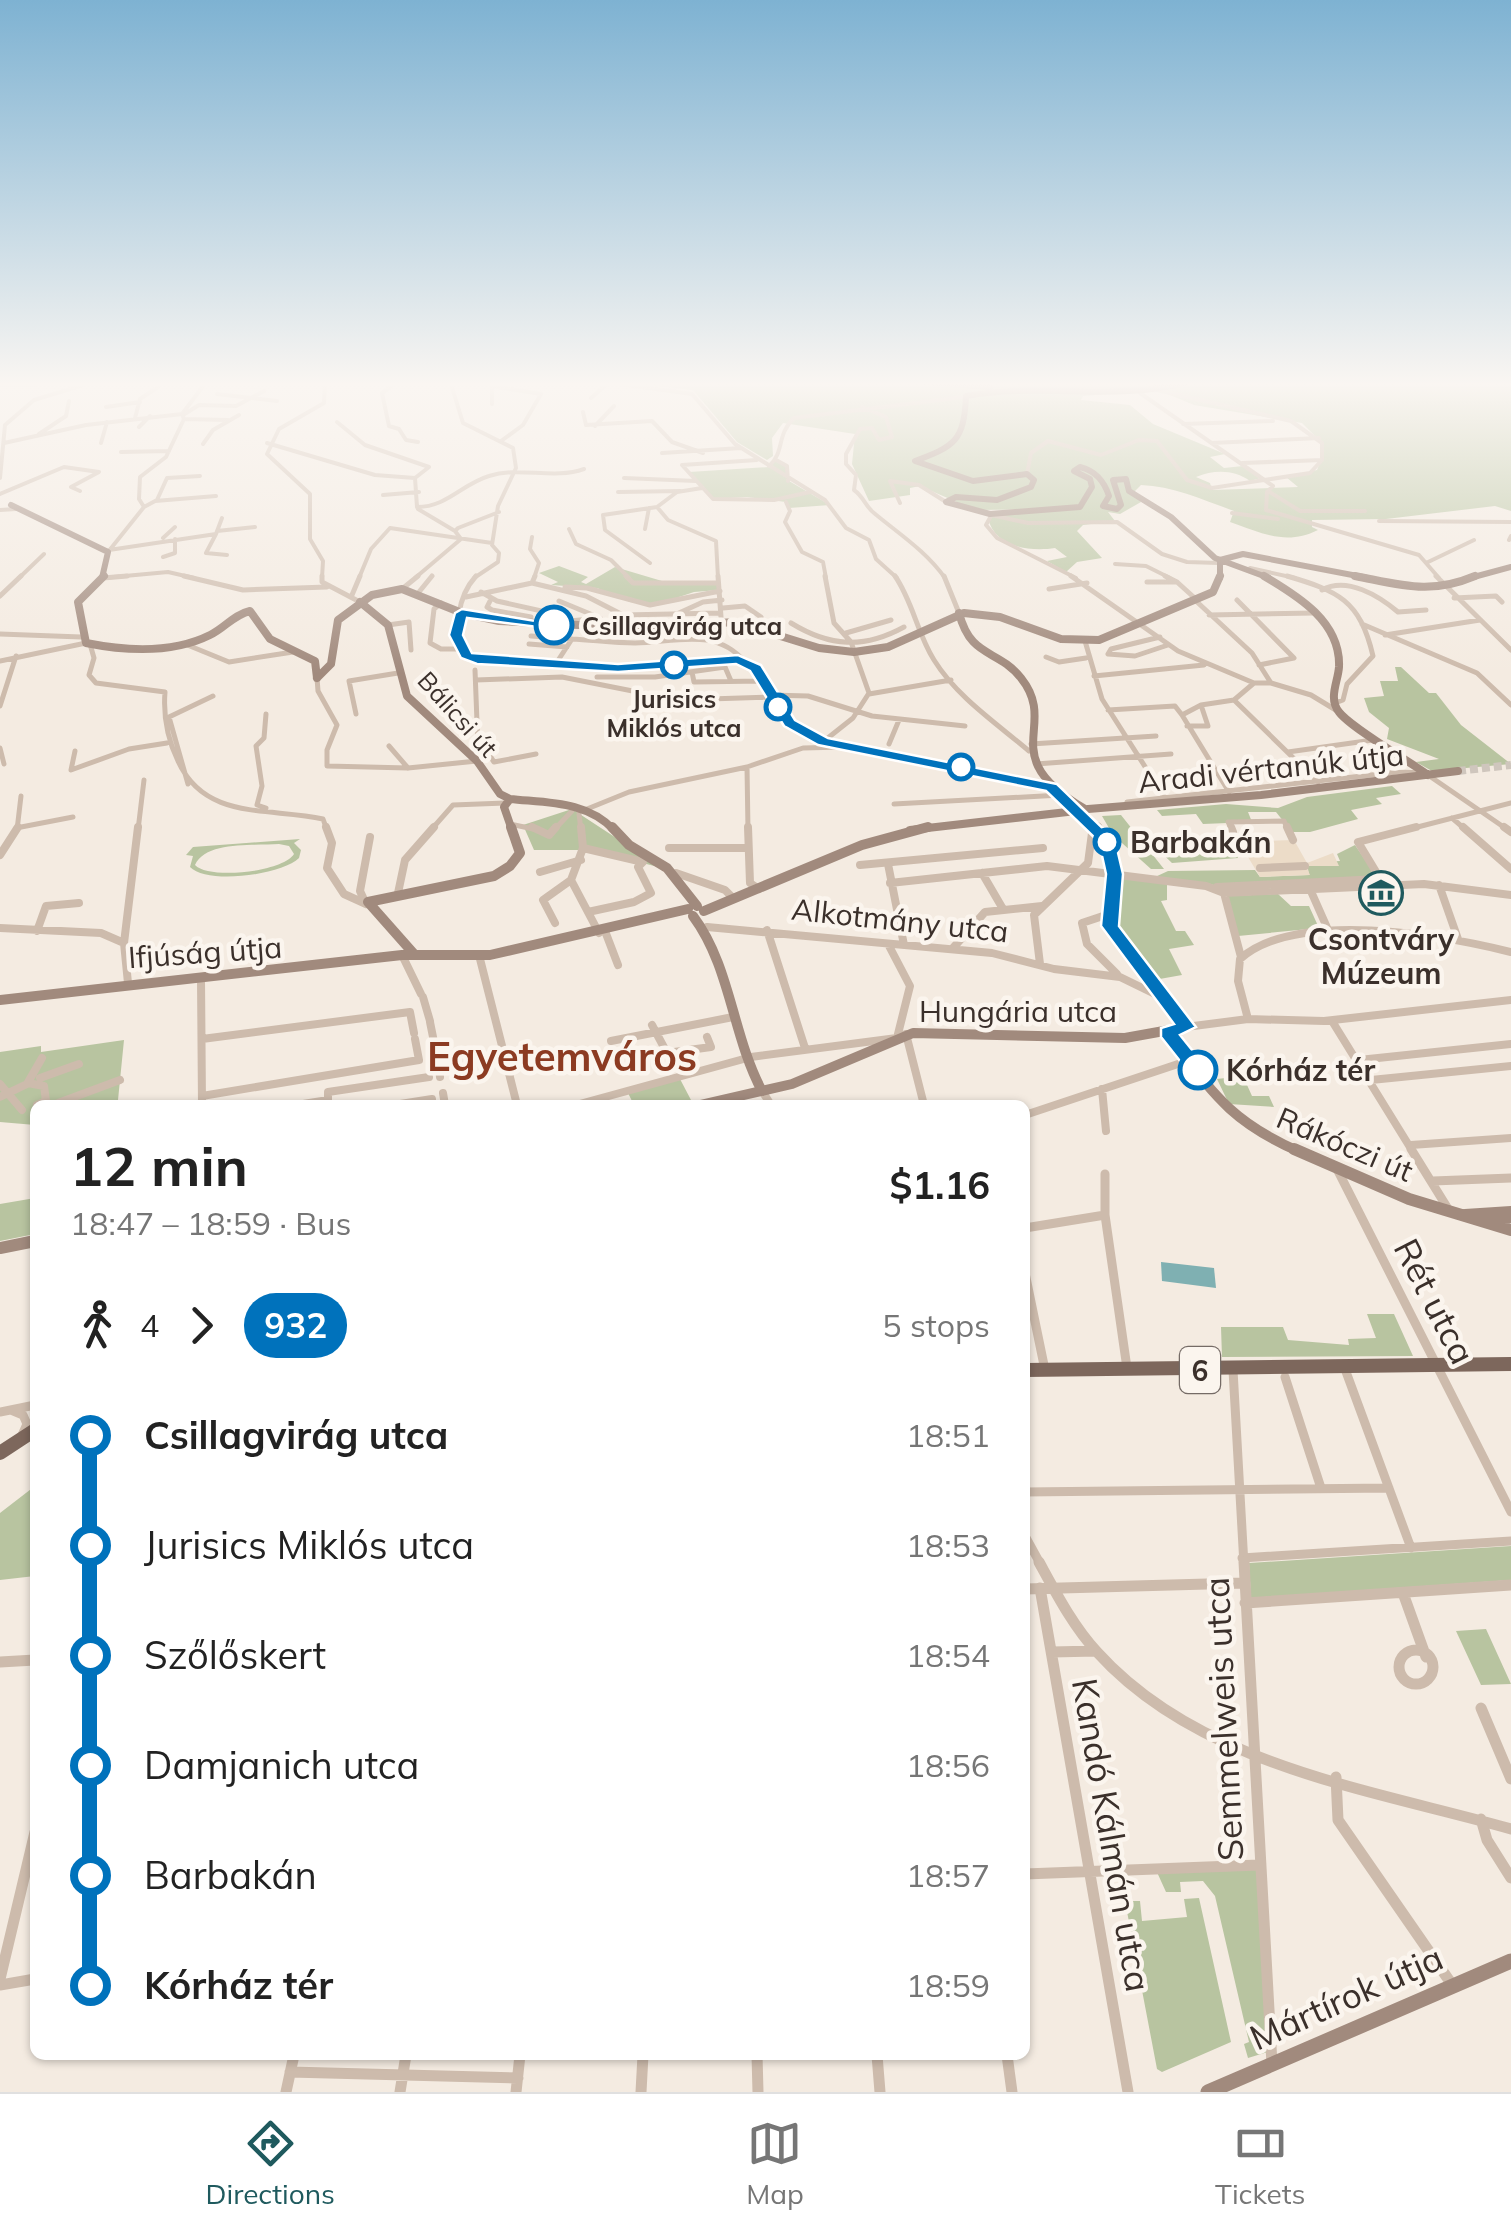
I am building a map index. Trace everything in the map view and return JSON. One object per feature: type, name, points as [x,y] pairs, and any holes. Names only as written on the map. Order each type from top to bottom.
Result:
[{"type":"main road","name":"6","points":[[1030,1370],[1511,1364]]},
{"type":"main road","points":[[0,1453],[30,1433]]},
{"type":"street","points":[[37,479],[0,495],[8,508],[109,551],[170,535],[175,527]]},
{"type":"street","points":[[80,491],[70,487],[86,479]]},
{"type":"street","points":[[142,479],[138,482],[144,507]]},
{"type":"street","points":[[155,501],[167,479]]},
{"type":"street","points":[[293,479],[310,494],[310,539],[322,561],[321,580],[326,587]]},
{"type":"street","points":[[415,479],[417,506]]},
{"type":"street","points":[[417,506],[444,504],[484,479]]},
{"type":"street","points":[[461,649],[456,628],[470,582],[498,562],[499,554],[492,543],[503,492],[514,479]]},
{"type":"street","points":[[639,479],[696,481]]},
{"type":"street","points":[[694,479],[717,509]]},
{"type":"street","points":[[786,479],[832,507],[846,528],[869,540],[876,559],[891,570],[907,593],[919,632],[950,680],[1028,748],[1051,787],[1085,812],[1098,829],[1109,846],[1114,874],[1109,914],[1113,931],[1159,996]]},
{"type":"street","points":[[856,479],[854,490],[865,498],[869,510],[896,527],[957,591],[958,614],[969,645],[1024,683],[1032,704],[1028,748]]},
{"type":"street","points":[[966,479],[991,479]]},
{"type":"street","points":[[946,502],[956,497],[1002,499],[1033,485],[1030,479]]},
{"type":"street","points":[[992,514],[1080,508],[1092,483],[1086,479]]},
{"type":"street","points":[[1099,479],[1108,492],[1104,507],[1119,508],[1113,480],[1126,479],[1129,491],[1172,516],[1194,543],[1220,562]]},
{"type":"street","points":[[1186,479],[1198,486],[1222,489],[1272,479]]},
{"type":"street","points":[[1264,480],[1273,487],[1264,509],[1394,552],[1418,555],[1454,598],[1510,647]]},
{"type":"street","points":[[900,504],[892,493],[891,481],[919,485],[955,509],[1028,524],[1118,522],[1126,533],[1171,560],[1220,562],[1275,571],[1348,601],[1362,624],[1373,656],[1348,684],[1337,708]]},
{"type":"street","points":[[618,492],[702,488]]},
{"type":"street","points":[[650,563],[602,523],[606,514],[658,507],[681,491]]},
{"type":"street","points":[[383,495],[419,492]]},
{"type":"street","points":[[774,500],[810,492]]},
{"type":"street","points":[[1269,493],[1282,505],[1326,515],[1365,511]]},
{"type":"street","points":[[216,496],[155,501],[144,507],[109,551],[103,578],[78,602],[86,642],[94,658],[89,675],[96,684],[110,689],[156,687],[165,692],[162,728],[190,788],[218,805],[301,812]]},
{"type":"street","points":[[786,502],[792,496]]},
{"type":"street","points":[[711,498],[786,502]]},
{"type":"street","points":[[786,502],[790,511],[785,522],[802,552],[823,562],[823,583],[836,613],[834,623],[846,633],[869,694]]},
{"type":"street","points":[[417,506],[461,538]]},
{"type":"street","points":[[658,507],[666,520],[714,537],[722,611]]},
{"type":"street","points":[[644,529],[649,508]]},
{"type":"street","points":[[455,530],[490,512],[499,512]]},
{"type":"street","points":[[1232,513],[1283,518]]},
{"type":"street","points":[[992,514],[986,525],[997,538],[1087,583],[1143,629],[1206,665],[1254,682],[1311,695],[1337,708],[1373,740],[1511,832]]},
{"type":"street","points":[[222,518],[214,547],[206,553],[227,555]]},
{"type":"street","points":[[1380,521],[1511,522]]},
{"type":"street","points":[[149,541],[255,527]]},
{"type":"street","points":[[352,596],[370,548],[388,529],[438,531],[492,543]]},
{"type":"street","points":[[569,529],[576,544],[611,560],[633,582],[719,587]]},
{"type":"street","points":[[402,589],[461,538]]},
{"type":"street","points":[[532,538],[530,549],[540,564],[532,583]]},
{"type":"street","points":[[163,553],[174,554],[175,539]]},
{"type":"street","points":[[1426,564],[1474,540]]},
{"type":"street","points":[[0,600],[44,554]]},
{"type":"street","points":[[1220,562],[1242,554],[1412,588],[1447,588],[1482,572],[1511,567]]},
{"type":"street","points":[[675,615],[696,604],[819,648],[888,647],[958,614],[989,614],[1043,634],[1084,641],[1143,629],[1197,601],[1217,587],[1220,562]]},
{"type":"street","points":[[1115,564],[1140,565],[1173,577],[1260,665],[1271,683]]},
{"type":"street","points":[[1250,568],[1297,595],[1334,635],[1338,656],[1337,708]]},
{"type":"street","points":[[103,578],[168,572],[243,590],[326,587],[352,596],[388,625],[409,622]]},
{"type":"street","points":[[418,592],[432,576]]},
{"type":"street","points":[[1147,582],[1173,577]]},
{"type":"street","points":[[466,597],[532,583],[560,588],[623,615],[722,611]]},
{"type":"street","points":[[1049,588],[1087,583]]},
{"type":"street","points":[[1322,590],[1331,585],[1357,588],[1410,611],[1426,610]]},
{"type":"street","points":[[560,588],[589,586],[648,605],[719,587]]},
{"type":"street","points":[[317,678],[331,664],[338,620],[360,602],[381,592],[402,589],[418,592],[462,613],[544,624],[650,628],[745,606],[761,617]]},
{"type":"street","points":[[481,592],[492,599],[554,612],[569,623],[600,618],[559,602]]},
{"type":"street","points":[[1454,598],[1496,596],[1502,602]]},
{"type":"street","points":[[736,608],[748,602],[740,597]]},
{"type":"street","points":[[492,599],[487,607],[492,610],[531,617]]},
{"type":"street","points":[[1237,600],[1294,658],[1260,665]]},
{"type":"street","points":[[442,603],[434,609],[430,643],[441,649],[461,649],[482,661],[618,668],[716,658],[745,662],[756,668],[790,722],[824,742],[1051,787]]},
{"type":"street","points":[[0,634],[128,648],[185,644],[216,632],[247,611],[264,634],[314,661],[318,691],[337,725],[327,750],[326,766],[408,768],[477,762]]},
{"type":"street","points":[[544,624],[554,612]]},
{"type":"street","points":[[1209,615],[1314,613]]},
{"type":"street","points":[[409,614],[411,650]]},
{"type":"street","points":[[846,633],[891,620]]},
{"type":"street","points":[[1384,636],[1480,620]]},
{"type":"street","points":[[791,623],[829,643],[853,649],[904,627]]},
{"type":"street","points":[[1362,624],[1478,673],[1511,706]]},
{"type":"street","name":"Bálicsi út","points":[[388,625],[407,696],[470,754],[507,801],[519,858],[493,875],[398,894]]},
{"type":"street","points":[[1496,634],[1511,636]]},
{"type":"street","points":[[1158,635],[1109,648],[1108,652],[1112,658],[1169,644]]},
{"type":"street","points":[[567,647],[530,640],[634,643],[717,639],[737,650],[745,662]]},
{"type":"street","points":[[559,662],[572,640]]},
{"type":"street","points":[[1084,641],[1086,658],[1108,710],[1165,798]]},
{"type":"street","points":[[0,662],[86,642]]},
{"type":"street","points":[[185,644],[230,662],[293,652]]},
{"type":"street","points":[[1046,657],[1059,662],[1086,658]]},
{"type":"street","points":[[0,706],[14,659]]},
{"type":"street","points":[[559,662],[568,678]]},
{"type":"street","points":[[1094,676],[1206,665]]},
{"type":"street","points":[[597,677],[729,668],[732,681]]},
{"type":"street","points":[[470,754],[478,748],[475,670]]},
{"type":"street","points":[[692,672],[694,682],[762,680]]},
{"type":"street","points":[[356,714],[349,681],[398,673]]},
{"type":"street","points":[[476,680],[568,678],[678,700],[808,696],[899,720],[965,726]]},
{"type":"street","points":[[824,742],[858,712],[869,694],[950,680]]},
{"type":"street","points":[[1108,710],[1180,710],[1234,700],[1254,682]]},
{"type":"street","points":[[1497,692],[1511,690]]},
{"type":"street","points":[[190,788],[167,722],[172,714],[213,696]]},
{"type":"street","points":[[1171,698],[1227,793],[1458,771]]},
{"type":"street","points":[[1234,700],[1318,782]]},
{"type":"street","points":[[1187,726],[1208,726],[1201,705]]},
{"type":"street","points":[[266,714],[264,738],[256,746],[262,786],[257,805],[324,819],[332,842],[326,868],[344,894],[366,904],[398,894],[405,860],[454,804],[507,801],[579,811],[605,819],[628,845],[668,868],[686,895],[708,933],[746,1058],[768,1100]]},
{"type":"street","points":[[889,744],[899,720]]},
{"type":"street","points":[[1028,748],[1156,736]]},
{"type":"street","points":[[1288,752],[1373,740]]},
{"type":"street","points":[[75,752],[71,770],[129,748],[167,743]]},
{"type":"street","points":[[390,746],[408,768]]},
{"type":"street","points":[[510,824],[525,824],[550,835],[579,811],[629,792],[747,767],[796,750],[843,747]]},
{"type":"street","points":[[0,748],[4,764]]},
{"type":"street","points":[[488,754],[494,762],[536,754]]},
{"type":"street","points":[[1035,764],[1171,754]]},
{"type":"street","points":[[747,767],[750,883],[759,889]]},
{"type":"street","name":"Aradi vértanúk útja","points":[[1085,812],[1165,798],[1423,773]]},
{"type":"street","name":"Aradi vértanúk útja","points":[[1117,806],[1423,773]]},
{"type":"street","points":[[128,983],[123,939],[144,780]]},
{"type":"street","points":[[0,854],[12,844],[24,804],[21,796]]},
{"type":"street","points":[[894,804],[1064,797]]},
{"type":"street","points":[[1380,880],[1358,842],[1511,803]]},
{"type":"street","points":[[555,923],[542,896],[571,880],[581,860],[579,811]]},
{"type":"street","points":[[370,838],[360,892],[366,904],[414,954],[478,955],[695,911],[759,889],[862,845],[914,829],[1085,812]]},
{"type":"street","points":[[16,828],[72,818]]},
{"type":"street","points":[[1452,818],[1511,869]]},
{"type":"street","points":[[1233,832],[1228,822],[1284,821],[1293,840]]},
{"type":"street","points":[[1040,965],[1032,920],[1083,870],[1092,855],[1092,832],[1098,829]]},
{"type":"street","points":[[582,848],[643,862],[638,867],[652,893],[634,902],[588,912]]},
{"type":"street","points":[[669,848],[747,848]]},
{"type":"street","points":[[860,864],[1043,848]]},
{"type":"street","points":[[540,872],[581,860]]},
{"type":"street","points":[[1268,882],[1258,866],[1292,866],[1302,861]]},
{"type":"street","points":[[888,864],[904,946]]},
{"type":"street","points":[[890,883],[1044,866],[1217,888],[1310,889],[1380,880]]},
{"type":"street","points":[[1292,866],[1300,881]]},
{"type":"street","points":[[1276,867],[1283,882]]},
{"type":"street","points":[[676,873],[736,896]]},
{"type":"street","points":[[982,873],[1002,908]]},
{"type":"street","points":[[571,880],[618,965]]},
{"type":"street","points":[[1217,888],[1268,882],[1380,880],[1511,895]]},
{"type":"street","points":[[1440,885],[1458,939]]},
{"type":"street","points":[[1217,888],[1241,957]]},
{"type":"street","points":[[1310,889],[1329,932]]},
{"type":"street","points":[[37,931],[46,906],[78,904]]},
{"type":"street","points":[[953,948],[975,918],[1002,908],[1043,906]]},
{"type":"street","points":[[1109,914],[1090,918],[1082,926],[1087,944],[1120,977]]},
{"type":"street","points":[[0,928],[101,933],[123,939]]},
{"type":"street","points":[[767,930],[805,1048]]},
{"type":"street","name":"Alkotmány utca","points":[[708,933],[767,930],[953,948],[1120,977],[1159,996],[1186,1027]]},
{"type":"street","points":[[1248,1019],[1236,973],[1241,957],[1268,937],[1329,932],[1458,939],[1511,952]]},
{"type":"street","points":[[888,944],[910,986],[902,1036],[922,1100]]},
{"type":"street","name":"Ifjúság útja","points":[[0,1000],[414,954]]},
{"type":"street","points":[[402,955],[430,1021],[444,1100]]},
{"type":"street","points":[[478,955],[516,1100]]},
{"type":"street","points":[[201,979],[202,1100],[419,1060],[410,1012],[202,1040]]},
{"type":"street","points":[[1030,1113],[1190,1060],[1168,1032],[1186,1027],[1248,1019],[1332,1020],[1511,1000]]},
{"type":"street","points":[[611,1042],[653,1029],[732,1016]]},
{"type":"street","points":[[1332,1020],[1433,1181],[1459,1215]]},
{"type":"street","points":[[653,1029],[662,1050],[674,1054],[711,1047],[707,1037]]},
{"type":"street","name":"Hungária utca","points":[[722,1100],[829,1069],[902,1036],[975,1031],[1085,1038],[1168,1032]]},
{"type":"street","points":[[609,1100],[746,1058],[902,1036]]},
{"type":"street","points":[[1359,1060],[1511,1044]]},
{"type":"street","points":[[35,1080],[42,1058]]},
{"type":"street","name":"Rákóczi út","points":[[1190,1060],[1242,1125],[1337,1169],[1459,1215],[1510,1222]]},
{"type":"street","points":[[30,1107],[22,1110],[7,1092],[79,1064]]},
{"type":"street","points":[[1371,1080],[1511,1066]]},
{"type":"street","points":[[328,1100],[328,1092],[429,1076]]},
{"type":"street","points":[[35,1080],[44,1086],[40,1100]]},
{"type":"street","points":[[69,1100],[120,1080]]},
{"type":"street","points":[[1102,1089],[1106,1131]]},
{"type":"street","points":[[426,1100],[432,1099]]},
{"type":"street","points":[[1411,1145],[1511,1138]]},
{"type":"street","name":"Rét utca","points":[[1337,1169],[1511,1512]]},
{"type":"street","points":[[1106,1174],[1105,1215],[1128,1371]]},
{"type":"street","points":[[1433,1181],[1511,1178]]},
{"type":"street","points":[[1030,1227],[1105,1215]]},
{"type":"street","points":[[0,1248],[30,1242]]},
{"type":"street","points":[[0,1259],[16,1245]]},
{"type":"street","points":[[1030,1299],[1044,1370]]},
{"type":"street","points":[[1344,1368],[1411,1548]]},
{"type":"street","name":"Semmelweis utca","points":[[1233,1370],[1272,2065]]},
{"type":"street","points":[[1286,1377],[1321,1488]]},
{"type":"street","points":[[5,1411],[30,1406]]},
{"type":"street","points":[[5,1411],[23,1414],[28,1424],[17,1442]]},
{"type":"street","points":[[1030,1492],[1388,1488]]},
{"type":"street","points":[[1242,1558],[1511,1541]]},
{"type":"street","points":[[1030,1548],[1047,1588],[1096,1651],[1164,1708],[1252,1753],[1511,1828]]},
{"type":"street","points":[[1030,1589],[1244,1583]]},
{"type":"street","points":[[1245,1603],[1511,1585]]},
{"type":"street","name":"Kandó Kálmán utca","points":[[1047,1588],[1052,1652],[1128,2092]]},
{"type":"street","points":[[1402,1592],[1426,1657]]},
{"type":"street","points":[[1052,1652],[1096,1651]]},
{"type":"street","points":[[0,1662],[30,1660]]},
{"type":"street","points":[[1481,1708],[1511,1779]]},
{"type":"street","points":[[1336,1778],[1335,1806],[1344,1830],[1453,1986]]},
{"type":"street","points":[[1480,1819],[1487,1840],[1511,1878]]},
{"type":"street","points":[[30,1853],[0,1982],[30,1979]]},
{"type":"street","points":[[1030,1874],[1259,1865]]},
{"type":"street","name":"Mártírok útja","points":[[1208,2092],[1511,1961]]},
{"type":"street","points":[[286,2092],[293,2060]]},
{"type":"street","points":[[400,2092],[405,2060]]},
{"type":"street","points":[[290,2072],[403,2074],[517,2085],[520,2060]]},
{"type":"street","points":[[641,2092],[643,2060]]},
{"type":"street","points":[[757,2060],[758,2092]]},
{"type":"street","points":[[877,2060],[880,2092]]},
{"type":"street","points":[[1009,2060],[1012,2092]]},
{"type":"green space","points":[[695,479],[789,479],[830,505],[789,508],[786,502],[747,497],[713,499]]},
{"type":"green space","points":[[859,479],[1200,479],[1210,483],[1212,490],[1298,487],[1288,479],[1511,479],[1511,511],[1495,506],[1386,519],[1312,520],[1312,527],[1318,530],[1295,537],[1263,534],[1230,522],[1234,511],[1165,488],[1141,485],[1135,491],[1141,502],[1120,514],[1108,512],[1115,521],[1083,525],[1077,531],[1102,558],[1077,562],[1066,572],[1047,561],[1067,557],[1055,548],[1024,548],[1005,541],[988,518],[993,514],[1078,509],[975,510],[920,486],[910,488],[910,495],[869,501]]},
{"type":"green space","points":[[559,566],[588,577],[581,582],[586,584],[615,567],[662,581],[717,583],[719,590],[694,592],[658,604],[630,602],[597,588],[551,585],[558,582],[539,573]]},
{"type":"green space","points":[[1395,667],[1401,667],[1429,693],[1436,693],[1461,725],[1511,764],[1432,771],[1416,762],[1439,759],[1387,739],[1389,728],[1369,712],[1364,698],[1384,696],[1380,681],[1398,681]]},
{"type":"green space","points":[[1392,786],[1401,794],[1376,798],[1382,804],[1351,810],[1358,819],[1310,832],[1292,832],[1276,812],[1248,812],[1252,822],[1203,824],[1196,814],[1162,816],[1157,810],[1226,804],[1278,808],[1307,797]]},
{"type":"green space","points":[[572,809],[662,868],[592,850],[534,850],[523,825]]},
{"type":"green space","points":[[1121,815],[1164,869],[1151,869],[1113,835],[1102,816]]},
{"type":"green space","points":[[1190,836],[1199,847],[1230,841],[1238,858],[1172,863],[1146,838]]},
{"type":"green space","points":[[300,839],[294,843],[301,850],[299,858],[277,869],[227,877],[190,867],[193,856],[186,855],[193,847]],"holes":[[[289,846],[294,854],[287,860],[262,869],[230,873],[203,870],[195,865],[201,857],[220,848]]]},
{"type":"green space","points":[[1355,845],[1381,883],[1225,891],[1211,884],[1155,877],[1168,871],[1255,870],[1260,877],[1309,875],[1307,863],[1340,861],[1337,854]]},
{"type":"green space","points":[[1119,876],[1167,883],[1167,900],[1161,901],[1176,931],[1185,931],[1194,945],[1169,949],[1182,975],[1154,980],[1114,928]]},
{"type":"green space","points":[[1278,894],[1291,906],[1309,906],[1319,928],[1238,936],[1227,896]]},
{"type":"green space","points":[[124,1040],[118,1100],[30,1100],[30,1125],[0,1122],[0,1052],[41,1046],[41,1052]]},
{"type":"green space","points":[[1243,1076],[1252,1096],[1269,1096],[1274,1107],[1229,1104],[1217,1079]]},
{"type":"green space","points":[[680,1079],[691,1100],[632,1100],[628,1093]]},
{"type":"green space","points":[[30,1199],[30,1235],[0,1241],[0,1204]]},
{"type":"green space","points":[[1367,1314],[1394,1314],[1413,1356],[1222,1357],[1221,1327],[1283,1327],[1288,1340],[1349,1345],[1348,1339],[1376,1338]]},
{"type":"green space","points":[[30,1490],[30,1577],[0,1580],[0,1513]]},
{"type":"green space","points":[[1511,1546],[1511,1580],[1251,1598],[1249,1563]]},
{"type":"green space","points":[[1486,1629],[1511,1684],[1481,1685],[1456,1631]]},
{"type":"green space","points":[[1259,1865],[1271,2051],[1248,2058],[1244,2044],[1249,2042],[1215,1896],[1203,1881],[1180,1882],[1181,1892],[1166,1892],[1156,1870]]},
{"type":"green space","points":[[1199,1898],[1231,2042],[1162,2072],[1157,2069],[1125,1901],[1140,1901],[1142,1921],[1187,1917],[1184,1899]]},
{"type":"shaded area","points":[[1294,840],[1307,863],[1333,853],[1339,866],[1306,866],[1310,875],[1260,877],[1239,842]]},
{"type":"water","points":[[1161,1262],[1214,1268],[1216,1288],[1162,1281]]},
{"type":"tunnel","points":[[1458,771],[1511,765]]},
{"type":"bus line","name":"932","points":[[554,625],[498,622],[462,613],[456,635],[466,656],[482,661],[552,661],[618,668],[716,658],[738,660],[756,668],[790,722],[824,742],[1032,780],[1051,787],[1106,840],[1114,874],[1110,926],[1186,1027],[1168,1032],[1198,1070]]},
{"type":"place","name":"Csillagvirág utca","points":[[554,625]]},
{"type":"place","name":"Jurisics Miklós utca","points":[[674,665]]},
{"type":"place","name":"Barbakán","points":[[1107,842]]},
{"type":"place","name":"Csontváry Múzeum","points":[[1381,893]]},
{"type":"place","name":"Kórház tér","points":[[1198,1070]]},
{"type":"district","name":"Egyetemváros","points":[[562,1056]]}]
